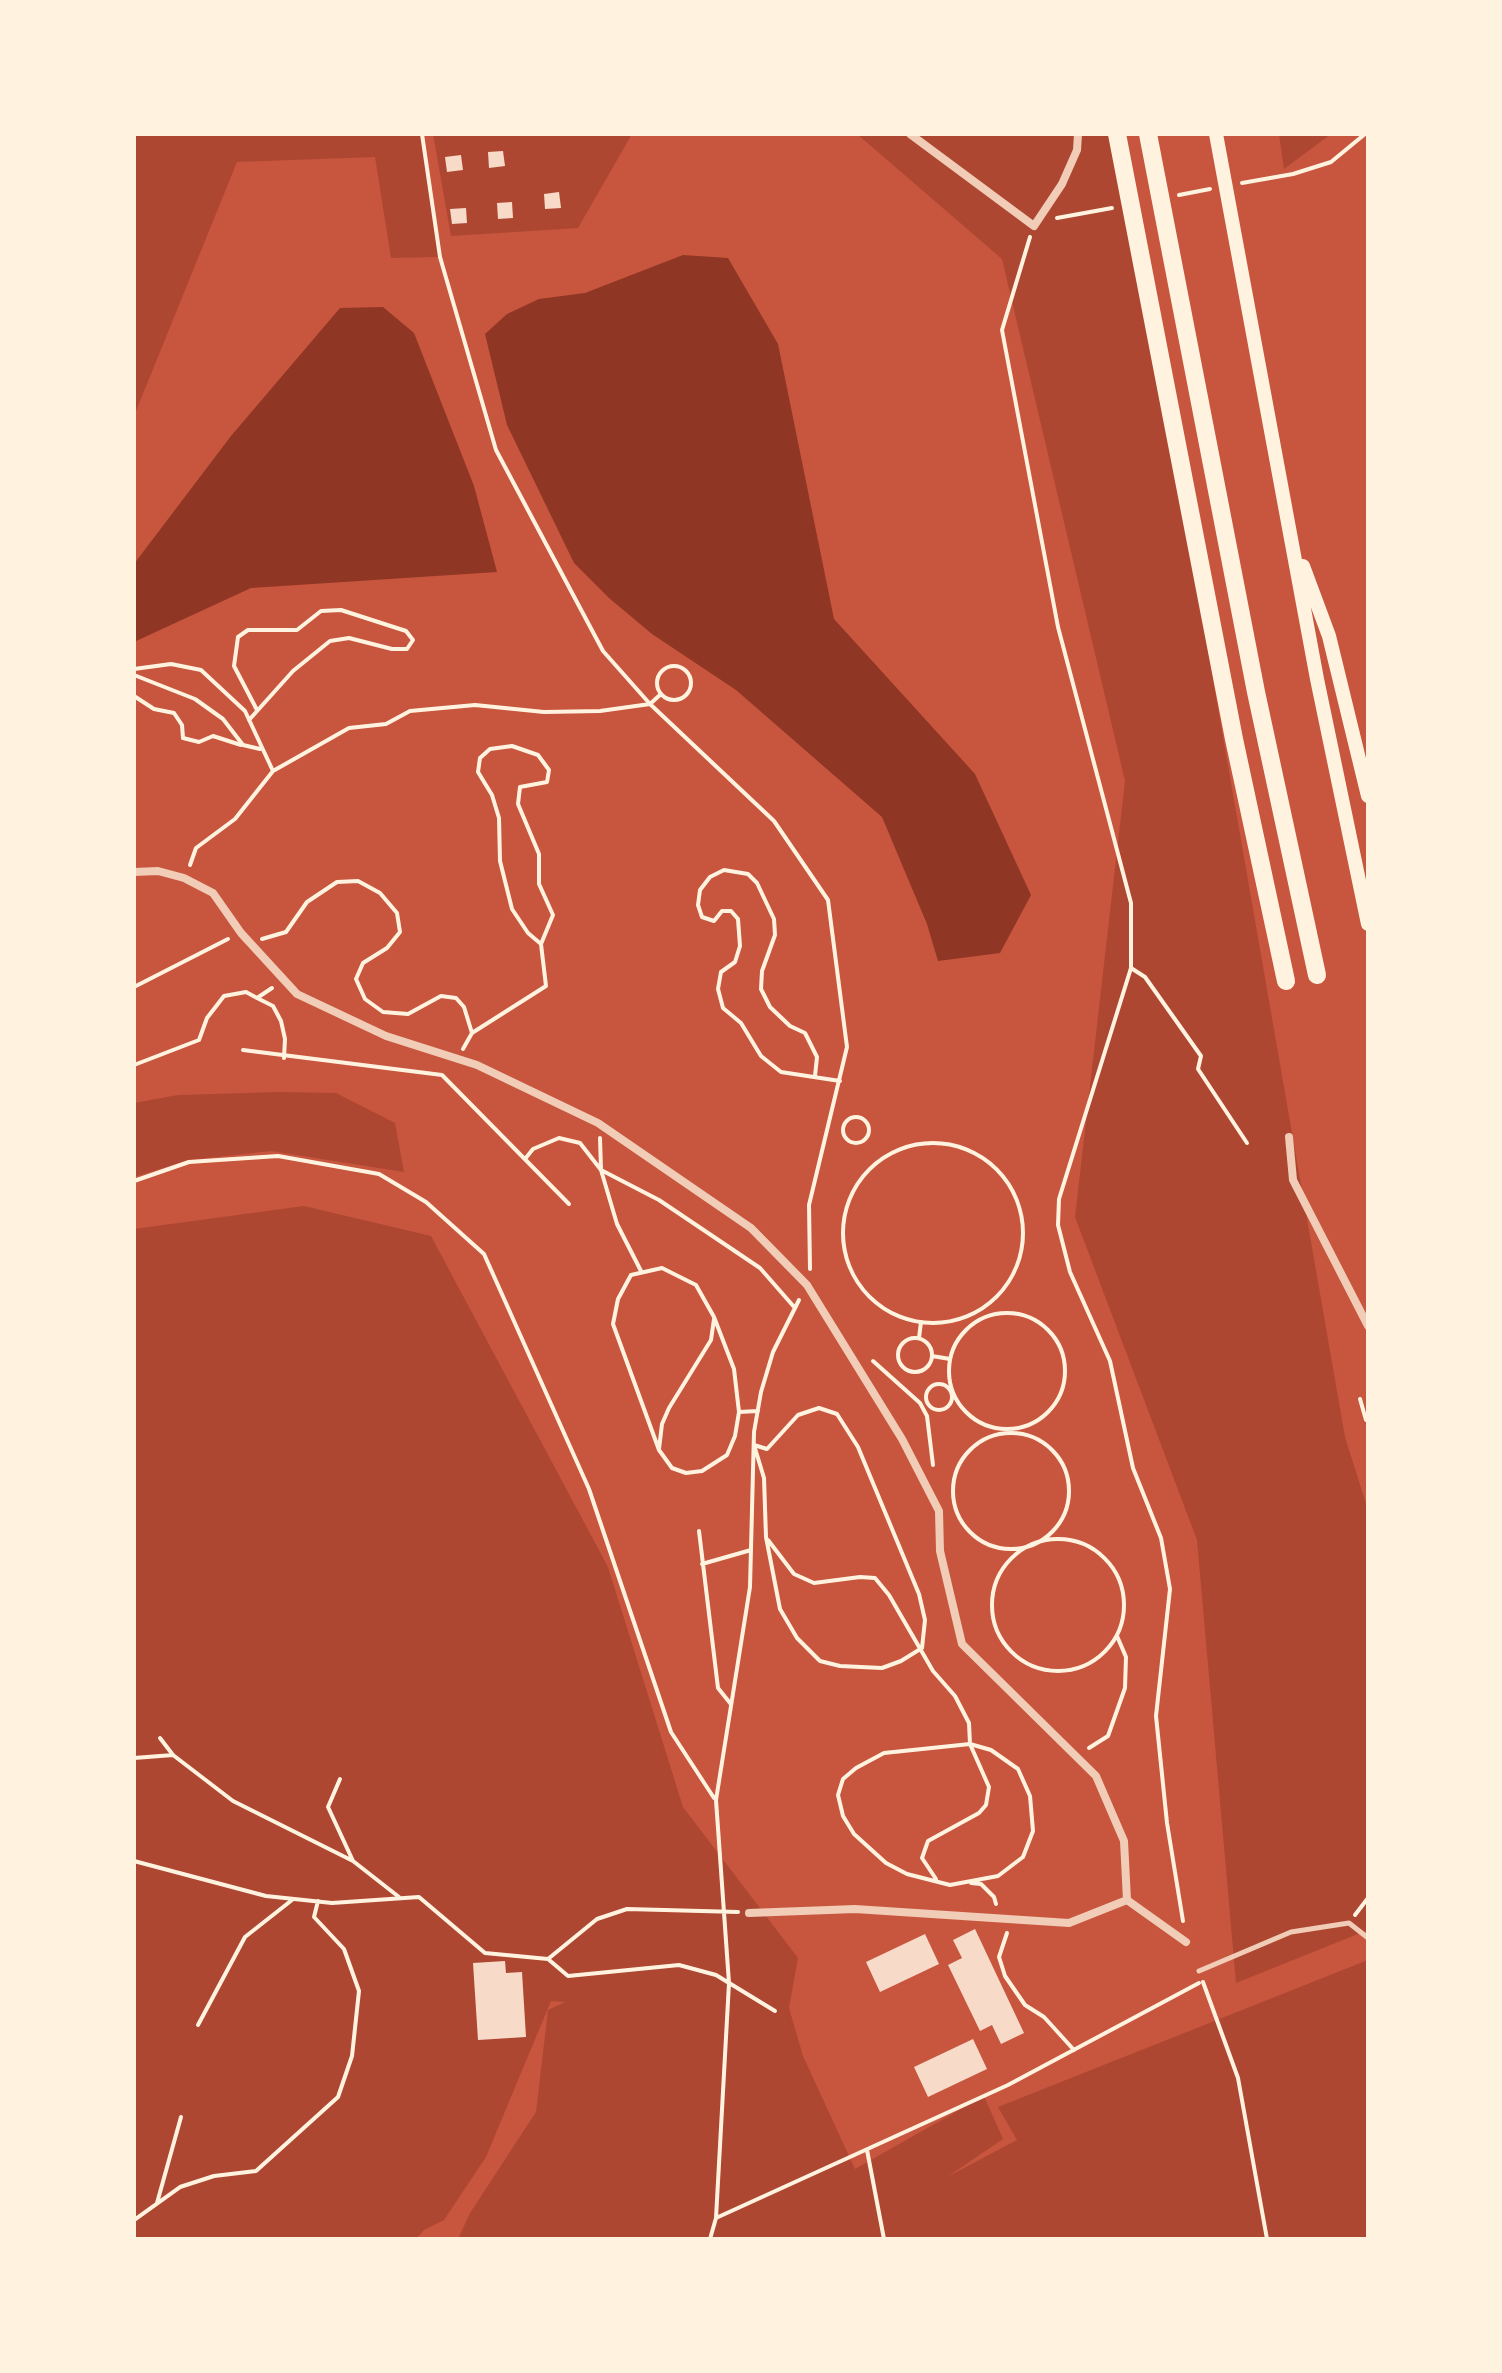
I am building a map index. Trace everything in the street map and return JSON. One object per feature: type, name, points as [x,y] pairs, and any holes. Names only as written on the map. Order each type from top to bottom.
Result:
[{"type":"highway","points":[[1117,134],[1149,313],[1286,981]]},
{"type":"highway","points":[[1148,134],[1256,692],[1317,975]]},
{"type":"main road","points":[[1216,134],[1317,679],[1368,924]]},
{"type":"main road","points":[[1291,532],[1329,636],[1368,796]]},
{"type":"street","points":[[910,134],[1034,226],[1062,184],[1077,150],[1078,134]]},
{"type":"street","points":[[134,872],[158,871],[184,878],[213,893],[241,933],[297,994],[386,1036],[477,1065],[607,1129],[751,1228],[807,1285],[902,1439],[939,1511],[940,1551],[962,1644],[1096,1776],[1124,1841],[1127,1900]]},
{"type":"street","points":[[1289,1137],[1293,1180],[1368,1326]]},
{"type":"street","points":[[1127,1900],[1186,1942]]},
{"type":"street","points":[[749,1913],[855,1909],[1069,1923],[1127,1900]]},
{"type":"lane","points":[[1199,1971],[1291,1932],[1349,1923],[1368,1938]]},
{"type":"path","points":[[422,134],[440,257],[496,450],[603,651],[650,704],[774,821],[828,900],[847,1047],[809,1205],[810,1271],[807,1285],[773,1352],[758,1411],[754,1445],[750,1587],[716,1800],[729,1983],[716,2218],[710,2239]]},
{"type":"path","points":[[1293,174],[1331,162],[1365,134]]},
{"type":"path","points":[[1034,226],[1002,330],[1058,627],[1131,903],[1131,968],[1059,1199],[1058,1225],[1070,1272],[1110,1361],[1133,1468],[1161,1538],[1168,1576],[1170,1589],[1156,1716],[1167,1823],[1186,1942]]},
{"type":"path","points":[[249,720],[293,671],[330,641],[349,638],[392,649],[407,649],[413,640],[406,631],[341,610],[321,611],[297,630],[248,630],[238,637],[234,666],[257,710]]},
{"type":"path","points":[[134,669],[171,664],[201,670],[224,688],[245,711],[260,749],[273,771]]},
{"type":"path","points":[[673,665],[687,671],[691,684],[684,697],[673,700],[661,694],[657,683],[663,669],[673,665]]},
{"type":"path","points":[[134,675],[212,710],[243,745]]},
{"type":"path","points":[[184,878],[196,848],[235,819],[273,771],[349,728],[386,724],[410,711],[475,705],[544,712],[600,711],[650,704],[661,694]]},
{"type":"path","points":[[134,696],[154,709],[174,713],[182,725],[183,738],[199,742],[213,736],[260,749]]},
{"type":"path","points":[[442,1075],[458,1059],[472,1033],[546,986],[541,944],[553,915],[539,884],[539,854],[518,804],[520,787],[547,782],[549,770],[538,755],[512,746],[490,749],[480,758],[478,772],[492,795],[499,818],[500,861],[512,909],[528,933],[541,944]]},
{"type":"path","points":[[815,1076],[817,1057],[805,1033],[790,1026],[770,1007],[761,989],[762,971],[775,935],[774,919],[757,883],[748,874],[724,870],[710,877],[700,890],[698,905],[702,917],[714,921],[722,911],[731,911],[738,919],[740,946],[735,962],[721,972],[718,989],[723,1008],[741,1023],[761,1056],[781,1072],[840,1081]]},
{"type":"path","points":[[253,944],[271,934],[286,932],[307,902],[321,891],[337,882],[358,881],[380,893],[397,913],[400,932],[387,948],[363,963],[356,979],[365,999],[383,1012],[408,1014],[441,996],[456,998],[464,1007],[472,1033]]},
{"type":"path","points":[[134,987],[241,933]]},
{"type":"path","points":[[1131,968],[1145,977],[1201,1056],[1198,1069],[1247,1143]]},
{"type":"path","points":[[257,998],[284,979]]},
{"type":"path","points":[[134,1065],[199,1040],[207,1018],[224,996],[246,992],[273,1006],[281,1021],[284,1058]]},
{"type":"path","points":[[243,1050],[284,1058],[442,1075],[569,1204]]},
{"type":"path","points":[[858,1117],[866,1120],[869,1132],[866,1139],[854,1143],[845,1138],[843,1129],[846,1121],[858,1117]]},
{"type":"path","points":[[829,1127],[843,1129]]},
{"type":"path","points":[[607,1129],[598,1141],[601,1170],[617,1224],[641,1271]]},
{"type":"path","points":[[525,1159],[533,1149],[559,1138],[580,1143],[601,1170],[659,1200],[760,1268],[795,1308]]},
{"type":"path","points":[[928,1142],[956,1145],[982,1156],[1004,1175],[1018,1200],[1024,1228],[1021,1256],[1010,1282],[991,1303],[966,1318],[938,1324],[921,1322],[884,1309],[863,1290],[848,1266],[842,1238],[845,1210],[857,1183],[876,1162],[900,1148],[928,1142]]},
{"type":"path","points":[[134,1181],[189,1162],[278,1156],[379,1174],[426,1202],[484,1254],[589,1489],[671,1732],[716,1800]]},
{"type":"path","points":[[662,1268],[696,1285],[714,1317],[734,1369],[739,1412],[735,1436],[727,1455],[702,1471],[686,1473],[672,1468],[659,1450],[613,1324],[618,1299],[631,1275],[662,1268]]},
{"type":"path","points":[[871,1360],[926,1407],[937,1411],[946,1409],[952,1395],[950,1359],[967,1328],[999,1313],[1034,1319],[1059,1345],[1065,1380],[1059,1397],[1048,1413],[1033,1424],[1015,1429],[997,1429],[979,1423],[952,1395],[945,1385],[933,1386],[926,1396],[926,1407],[935,1480]]},
{"type":"path","points":[[659,1450],[662,1424],[693,1364],[711,1340],[714,1317]]},
{"type":"path","points":[[919,1338],[921,1322]]},
{"type":"path","points":[[919,1338],[930,1346],[932,1356],[928,1366],[920,1372],[903,1368],[897,1355],[900,1345],[908,1339],[919,1338]]},
{"type":"path","points":[[932,1356],[950,1359]]},
{"type":"path","points":[[1360,1399],[1366,1420]]},
{"type":"path","points":[[754,1445],[767,1449],[798,1415],[819,1408],[837,1414],[858,1447],[880,1495],[919,1594],[925,1620],[922,1648]]},
{"type":"path","points":[[739,1412],[758,1411]]},
{"type":"path","points":[[1030,1545],[1009,1562],[994,1588],[992,1609],[997,1630],[1008,1648],[1025,1662],[1045,1669],[1066,1670],[1087,1664],[1104,1652],[1117,1635],[1123,1615],[1123,1595],[1117,1576],[1106,1559],[1090,1547],[1071,1540],[1001,1548],[983,1542],[969,1531],[958,1515],[953,1497],[957,1470],[971,1448],[986,1438],[1003,1433],[1030,1436],[1053,1449],[1063,1464],[1069,1481],[1066,1508],[1053,1532],[1039,1542]]},
{"type":"path","points":[[754,1445],[764,1478],[766,1537],[780,1609],[797,1638],[820,1661],[840,1666],[882,1668],[922,1648]]},
{"type":"path","points":[[699,1531],[718,1688],[731,1704]]},
{"type":"path","points":[[766,1537],[794,1574],[814,1583],[875,1578],[922,1648],[933,1671],[955,1696],[969,1723],[970,1744],[986,1778],[986,1805],[979,1813],[928,1841],[922,1858],[937,1881]]},
{"type":"path","points":[[702,1564],[751,1550]]},
{"type":"path","points":[[1071,1750],[1091,1748],[1108,1736],[1125,1688],[1126,1657],[1117,1635]]},
{"type":"path","points":[[160,1738],[173,1755],[233,1801],[353,1861],[401,1898]]},
{"type":"path","points":[[960,1884],[998,1876],[1023,1857],[1033,1831],[1030,1796],[1018,1769],[991,1750],[970,1744],[884,1753],[843,1779],[838,1795],[848,1825],[870,1851],[907,1874],[937,1881],[960,1884],[981,1884],[994,1897],[996,1918]]},
{"type":"path","points":[[134,1758],[173,1755]]},
{"type":"path","points":[[340,1779],[328,1807],[353,1861]]},
{"type":"path","points":[[134,1861],[266,1896],[318,1901],[419,1897],[485,1953],[548,1959],[568,1976],[679,1965],[716,1975],[775,2011]]},
{"type":"path","points":[[1349,1923],[1368,1898]]},
{"type":"path","points":[[198,2025],[245,1937],[294,1899]]},
{"type":"path","points":[[134,2220],[180,2187],[214,2176],[256,2171],[338,2097],[352,2056],[359,1991],[344,1949],[314,1917],[318,1901]]},
{"type":"path","points":[[548,1959],[597,1919],[627,1909],[749,1913]]},
{"type":"path","points":[[1011,1919],[999,1957],[1005,1976],[1025,2005],[1044,2017],[1074,2050]]},
{"type":"path","points":[[1199,1971],[1238,2078],[1267,2239]]},
{"type":"path","points":[[716,2218],[1008,2085],[1203,1981]]},
{"type":"path","points":[[156,2205],[181,2117]]},
{"type":"path","points":[[867,2150],[884,2239]]},
{"type":"shaded area","points":[[134,134],[420,134],[440,257],[391,258],[375,157],[237,162],[134,416]]},
{"type":"shaded area","points":[[433,134],[632,134],[578,228],[451,236]]},
{"type":"shaded area","points":[[857,134],[1118,134],[1345,1437],[1368,1510],[1368,1930],[1236,1983],[1197,1540],[1075,1217],[1125,781],[1002,259]]},
{"type":"shaded area","points":[[1279,134],[1331,134],[1284,169]]},
{"type":"shaded area","points":[[683,255],[728,258],[778,344],[834,619],[975,774],[1031,895],[1000,953],[938,961],[927,924],[882,817],[736,690],[652,634],[574,563],[507,425],[485,334],[507,314],[539,299],[585,293]]},
{"type":"shaded area","points":[[383,307],[414,333],[474,486],[497,572],[251,588],[134,642],[134,564],[231,436],[340,308]]},
{"type":"shaded area","points":[[336,1093],[395,1123],[404,1172],[271,1151],[189,1160],[134,1177],[134,1103],[178,1095]]},
{"type":"shaded area","points":[[304,1206],[431,1236],[608,1567],[683,1807],[798,1958],[789,2008],[803,2056],[855,2169],[984,2096],[1003,2139],[947,2177],[1017,2140],[998,2107],[1368,1960],[1368,2239],[458,2239],[470,2213],[536,2112],[548,2010],[565,2002],[551,2001],[486,2157],[444,2220],[424,2230],[416,2239],[134,2239],[134,1229]]},
{"type":"building","points":[[503,151],[505,166],[489,168],[488,152]]},
{"type":"building","points":[[461,155],[463,170],[447,172],[445,157]]},
{"type":"building","points":[[559,192],[561,208],[545,209],[544,194]]},
{"type":"building","points":[[512,202],[513,218],[498,219],[497,203]]},
{"type":"building","points":[[466,208],[467,223],[452,224],[450,209]]},
{"type":"building","points":[[975,1929],[1024,2033],[1001,2044],[992,2025],[980,2031],[948,1965],[962,1958],[953,1940]]},
{"type":"building","points":[[925,1934],[939,1964],[880,1992],[866,1962]]},
{"type":"building","points":[[505,1961],[506,1973],[522,1972],[526,2037],[478,2040],[473,1963]]},
{"type":"building","points":[[973,2039],[987,2069],[928,2097],[914,2067]]}]
